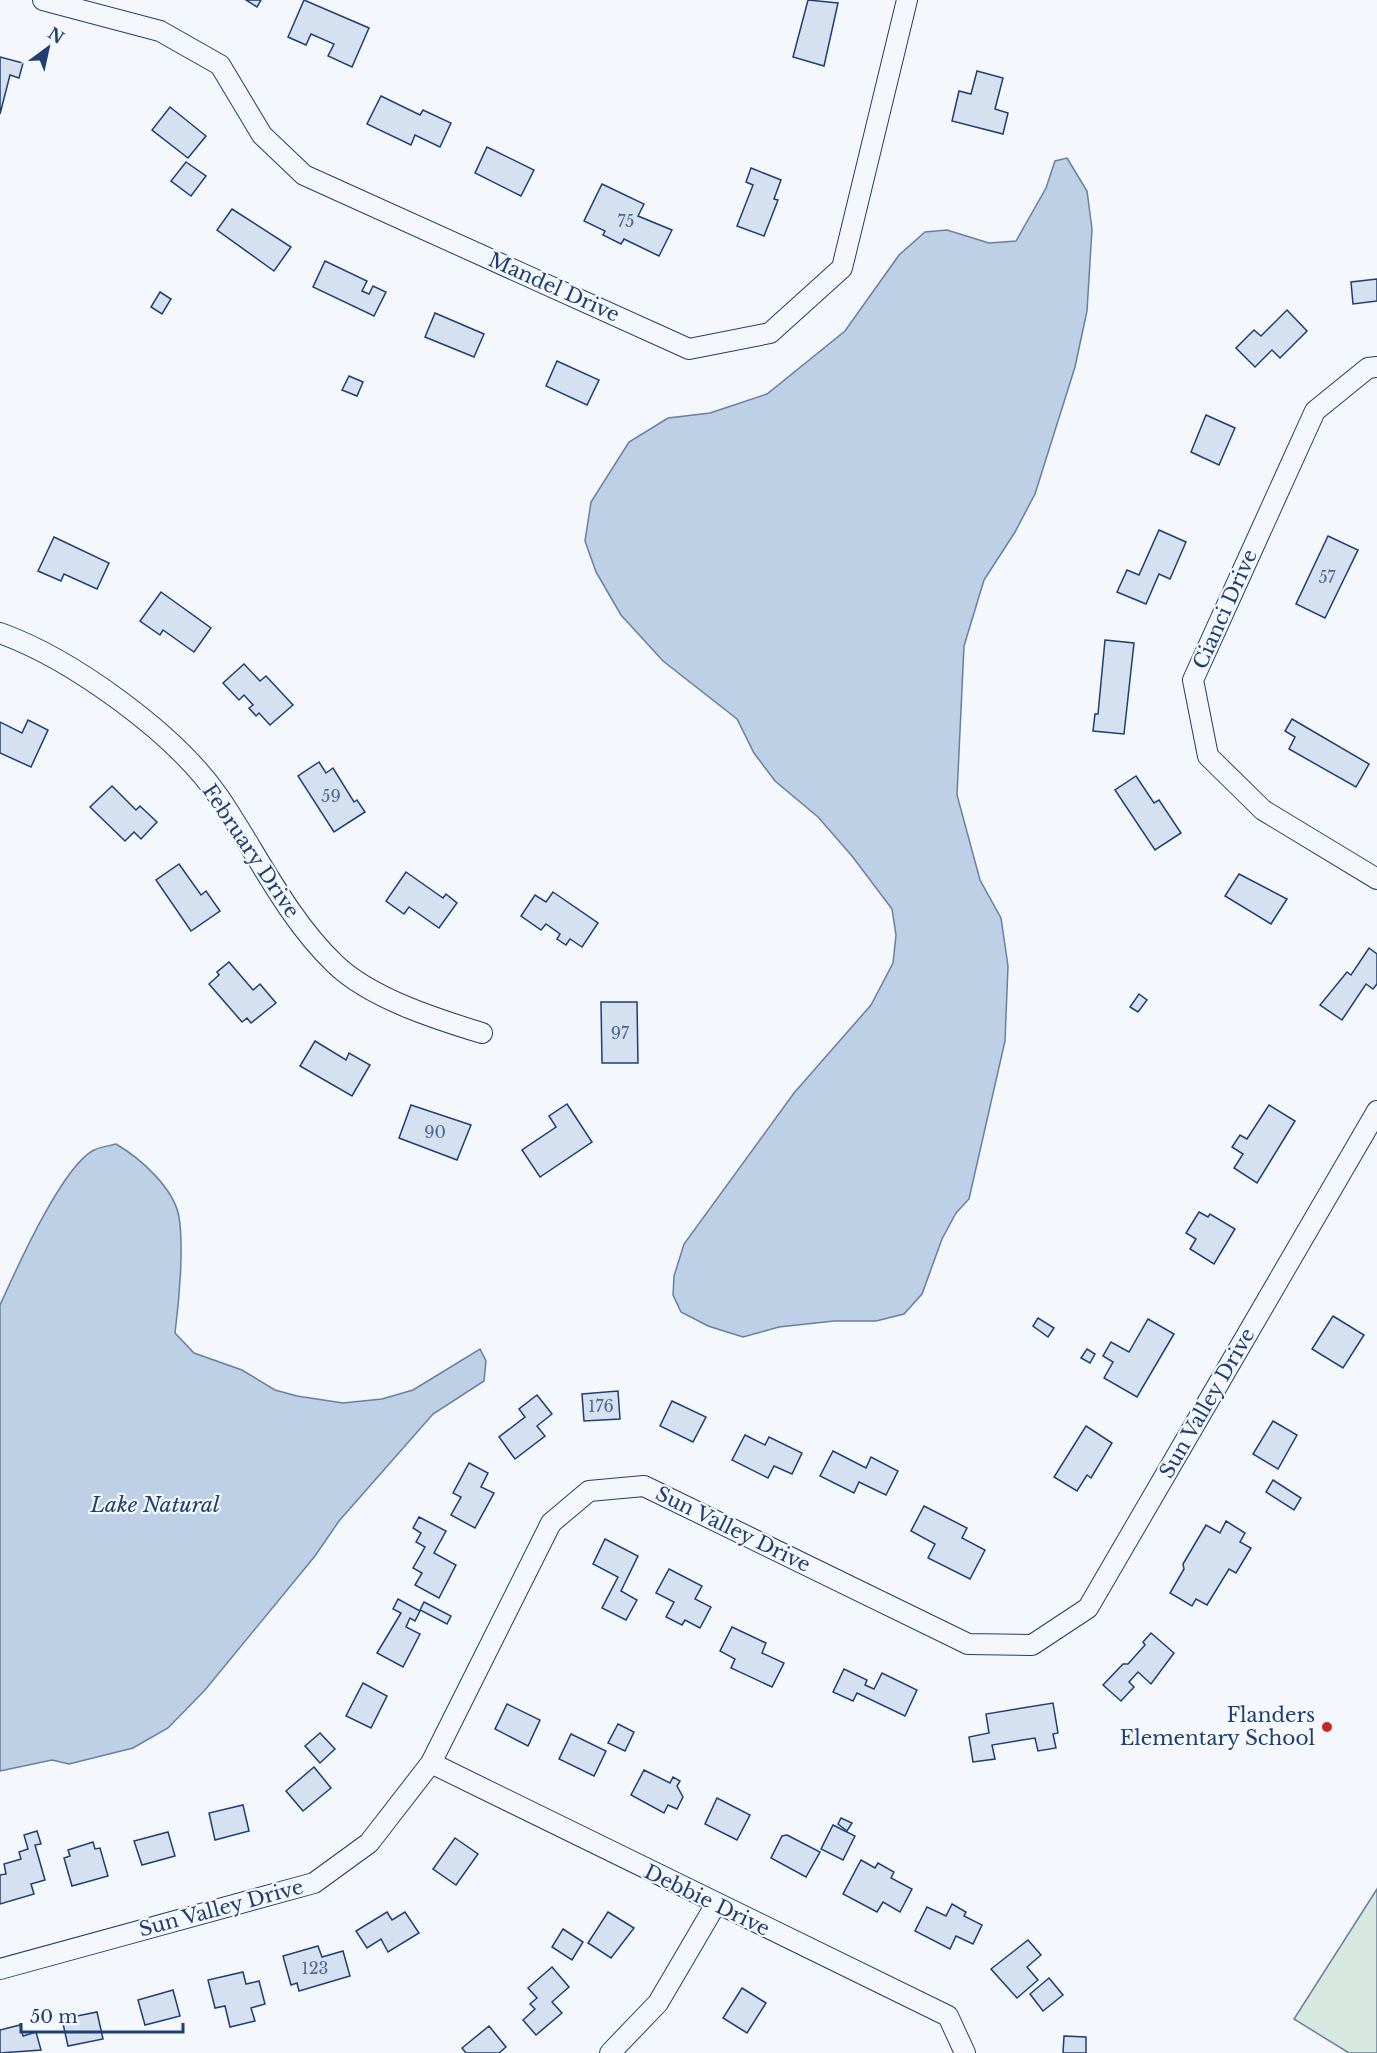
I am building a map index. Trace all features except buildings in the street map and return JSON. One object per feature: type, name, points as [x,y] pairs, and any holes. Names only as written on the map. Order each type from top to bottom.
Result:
[{"type":"street","name":"Mandel Drive","points":[[43,0],[160,31],[220,65],[262,135],[304,175],[689,349],[770,333],[842,268],[907,0]]},
{"type":"street","name":"Cianci Drive","points":[[1377,367],[1368,368],[1315,411],[1193,680],[1208,756],[1263,810],[1377,879]]},
{"type":"street","name":"February Drive","points":[[0,633],[27,642],[80,674],[135,713],[175,747],[218,795],[295,919],[336,966],[377,992],[421,1014],[482,1033]]},
{"type":"street","name":"Sun Valley Drive","points":[[0,1969],[314,1883],[369,1843],[431,1763],[551,1523],[589,1491],[644,1486],[968,1644],[1032,1645],[1088,1608],[1377,1111]]},
{"type":"street","name":"Debbie Drive","points":[[431,1763],[948,2016],[965,2053]]},
{"type":"street","points":[[610,2053],[658,2003],[716,1904]]},
{"type":"shaded area","points":[[1377,1889],[1377,2053],[1349,2053],[1294,2019]]},
{"type":"water","points":[[1067,158],[1087,191],[1092,229],[1087,311],[1075,367],[1035,494],[1015,532],[984,580],[964,646],[957,795],[980,880],[1001,918],[1008,966],[1005,1041],[969,1199],[956,1213],[942,1239],[922,1294],[904,1314],[876,1321],[834,1321],[779,1327],[743,1337],[708,1326],[681,1312],[673,1295],[674,1276],[684,1244],[794,1093],[871,1005],[893,963],[896,935],[892,909],[852,856],[818,817],[775,781],[754,753],[737,719],[663,661],[621,615],[596,572],[585,541],[591,502],[629,442],[668,418],[710,413],[767,394],[845,331],[899,255],[925,232],[947,230],[989,243],[1016,241],[1046,188],[1055,161]]},
{"type":"water","name":"Lake Natural","points":[[116,1144],[155,1175],[176,1206],[179,1217],[181,1259],[175,1333],[194,1353],[242,1370],[275,1390],[343,1403],[382,1399],[413,1390],[480,1349],[486,1361],[484,1381],[433,1414],[339,1521],[315,1556],[205,1690],[168,1728],[133,1748],[69,1764],[52,1760],[0,1771],[0,1305],[41,1220],[68,1176],[81,1160],[94,1150]]},
{"type":"place","name":"Flanders Elementary School","points":[[1327,1727]]}]
